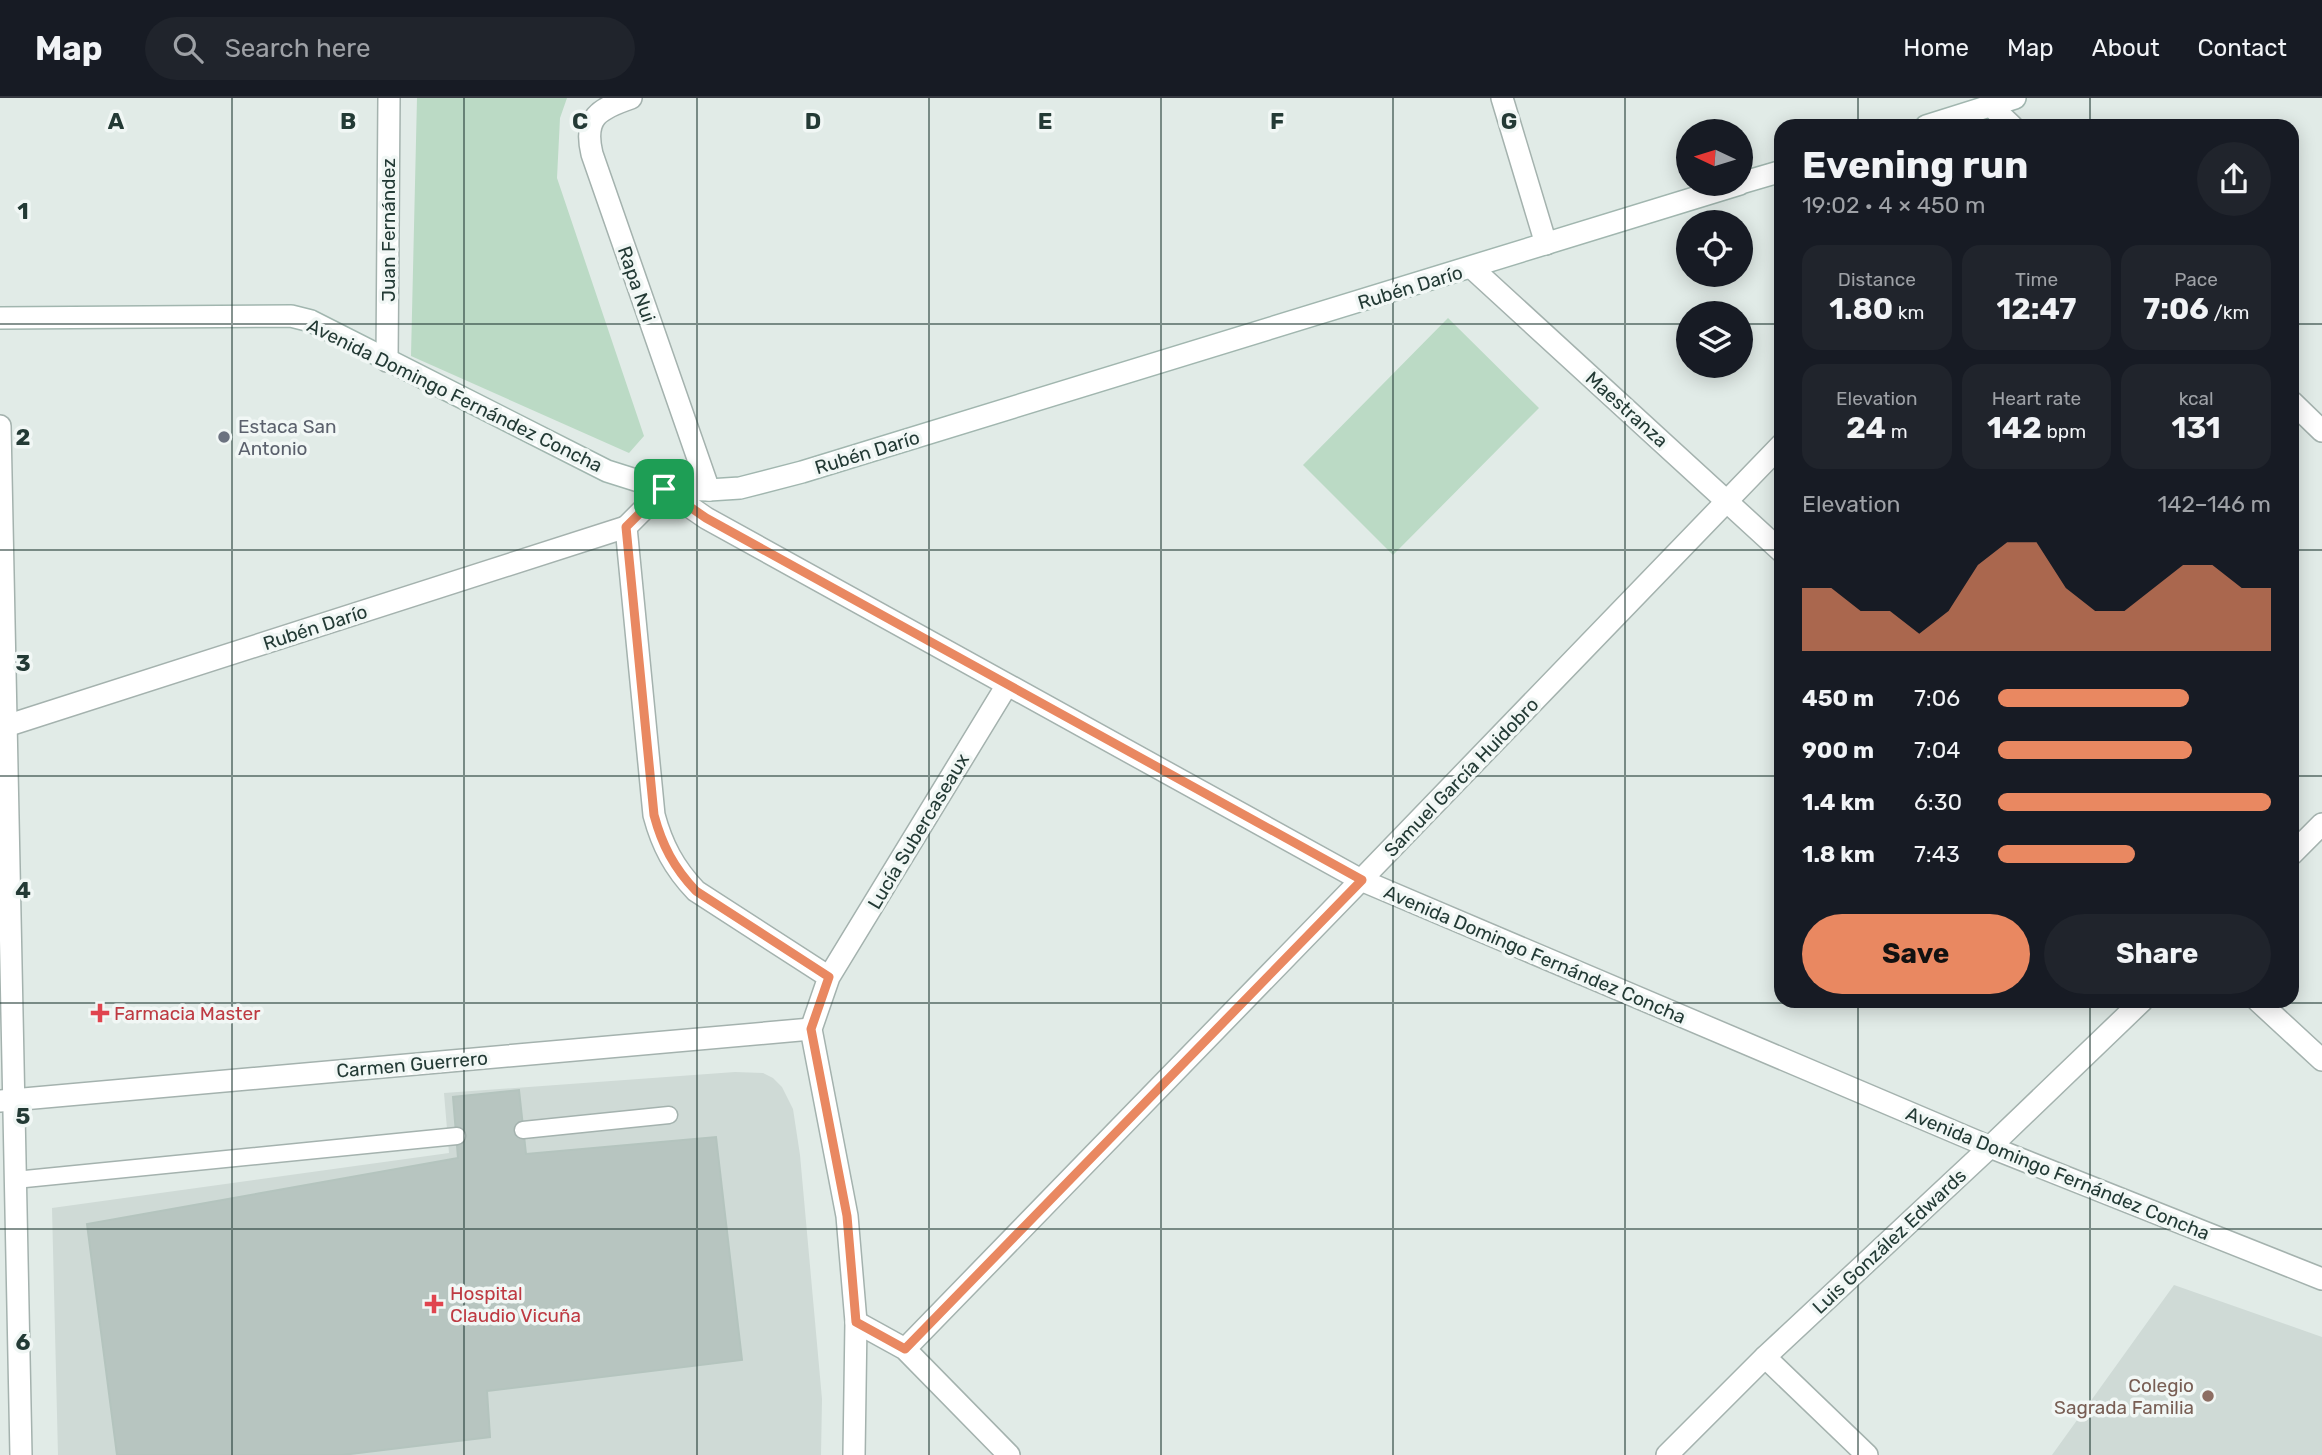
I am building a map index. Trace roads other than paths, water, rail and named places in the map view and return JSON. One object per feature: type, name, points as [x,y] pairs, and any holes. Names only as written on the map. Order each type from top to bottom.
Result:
[{"type":"street","name":"Juan Fernández","points":[[387,361],[389,98]]},
{"type":"street","name":"Rapa Nui","points":[[631,98],[606,106],[592,124],[588,138],[709,490]]},
{"type":"street","points":[[1502,98],[1546,244]]},
{"type":"street","points":[[1949,119],[2015,98]]},
{"type":"street","points":[[1991,106],[2005,119]]},
{"type":"street","name":"Rubén Darío","points":[[1754,180],[1774,174]]},
{"type":"street","name":"Rubén Darío","points":[[6,726],[626,527],[664,489],[740,488],[802,472],[1702,196]]},
{"type":"street","name":"Maestranza","points":[[1472,268],[1774,544]]},
{"type":"street","name":"Avenida Domingo Fernández Concha","points":[[0,318],[291,316],[311,321],[607,471],[664,489],[706,518],[1362,880],[1990,1147],[2322,1279]]},
{"type":"street","points":[[2299,409],[2322,431]]},
{"type":"street","points":[[0,426],[6,726],[7,1100],[15,1180],[21,1455]]},
{"type":"street","name":"Samuel García Huidobro","points":[[905,1349],[1774,452]]},
{"type":"street","points":[[626,527],[654,815],[669,858],[681,876],[696,891],[829,977]]},
{"type":"street","name":"Lucía Subercaseaux","points":[[854,1455],[856,1322],[847,1216],[811,1029],[829,977],[1007,685]]},
{"type":"street","points":[[2299,847],[2322,824]]},
{"type":"street","name":"Luis González Edwards","points":[[1667,1455],[1765,1357],[2135,1008]]},
{"type":"street","points":[[2266,1008],[2322,1060]]},
{"type":"street","name":"Carmen Guerrero","points":[[7,1100],[811,1029]]},
{"type":"street","points":[[856,1322],[905,1349],[1009,1455]]},
{"type":"street","points":[[1765,1357],[1867,1455]]},
{"type":"lane","points":[[523,1130],[670,1115]]},
{"type":"lane","points":[[15,1180],[457,1136]]},
{"type":"place","name":"Estaca San Antonio","points":[[224,437]]},
{"type":"place","name":"Farmacia Master","points":[[100,1013]]},
{"type":"place","name":"Hospital Claudio Vicuña","points":[[434,1304]]},
{"type":"place","name":"Colegio Sagrada Familia","points":[[2208,1396]]}]
